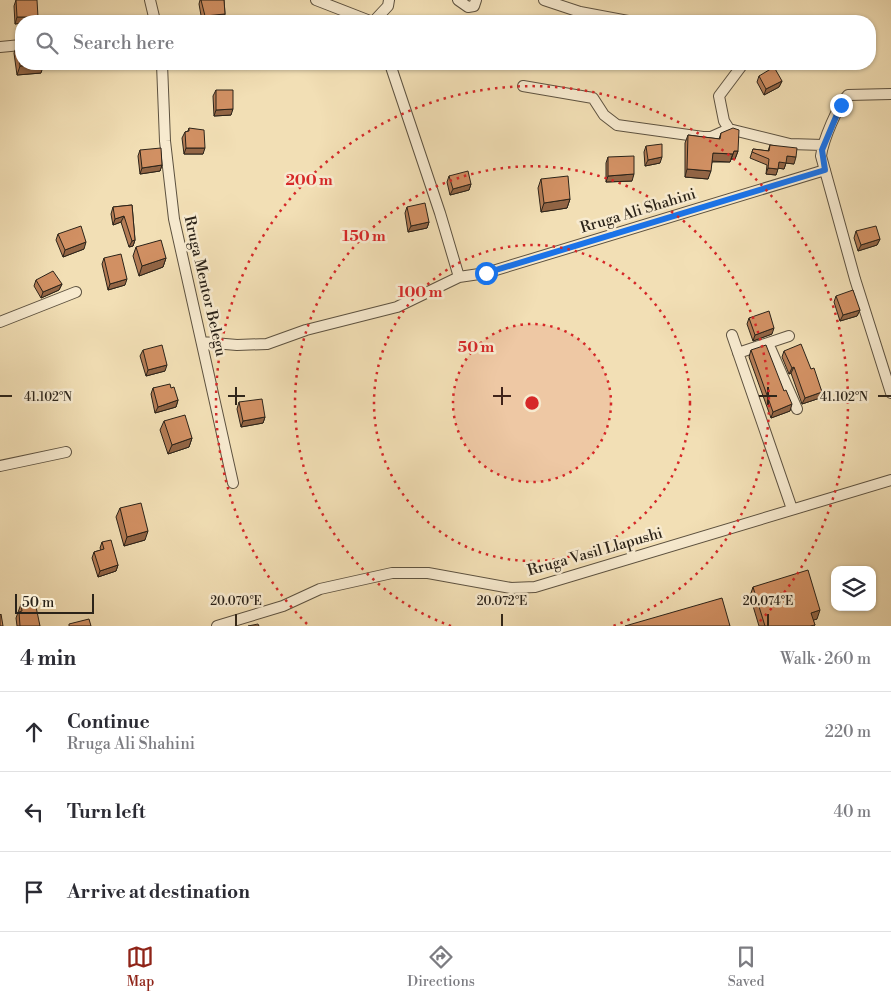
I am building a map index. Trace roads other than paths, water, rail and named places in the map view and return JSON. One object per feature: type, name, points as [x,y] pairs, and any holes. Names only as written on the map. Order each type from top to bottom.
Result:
[{"type":"street","points":[[150,0],[153,15]]},
{"type":"street","points":[[316,0],[356,15]]},
{"type":"street","points":[[378,15],[388,6],[389,0]]},
{"type":"street","points":[[458,0],[468,7],[474,6],[476,0]]},
{"type":"street","points":[[544,0],[580,12],[596,15]]},
{"type":"street","points":[[0,47],[15,46]]},
{"type":"street","name":"Rruga Mentor Belegu","points":[[162,70],[165,141],[180,256],[202,342],[233,483]]},
{"type":"street","points":[[392,70],[416,138],[459,277]]},
{"type":"street","points":[[729,130],[724,121],[719,96],[738,70]]},
{"type":"street","points":[[523,86],[593,98],[604,115],[617,125],[703,137],[711,137],[729,130],[790,144],[823,145]]},
{"type":"street","points":[[891,94],[848,95],[841,105],[823,145],[821,156],[891,393]]},
{"type":"street","name":"Rruga Ali Shahini","points":[[202,342],[237,345],[267,344],[306,330],[397,307],[459,277],[495,270],[825,170]]},
{"type":"street","points":[[0,322],[76,292]]},
{"type":"street","points":[[732,335],[792,509]]},
{"type":"street","points":[[738,353],[789,336]]},
{"type":"street","points":[[768,343],[797,409]]},
{"type":"street","points":[[0,466],[66,452]]},
{"type":"street","name":"Rruga Vasil Llapushi","points":[[217,626],[283,606],[320,589],[392,573],[428,573],[512,588],[535,587],[891,480]]}]
